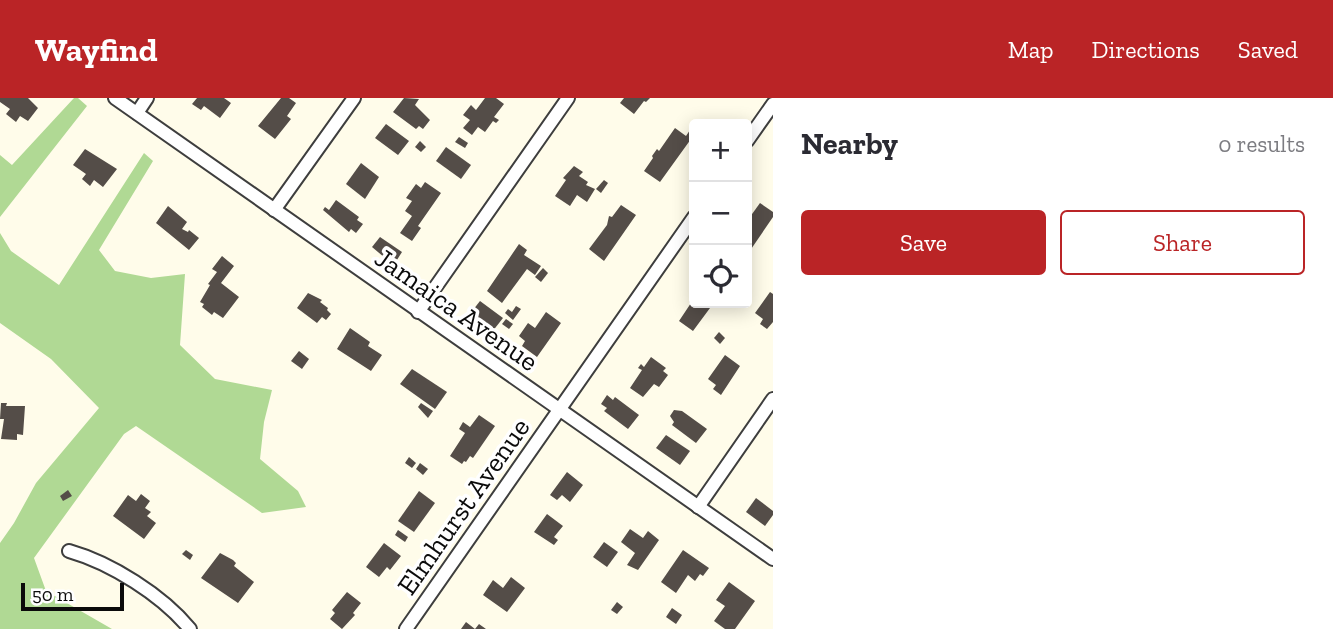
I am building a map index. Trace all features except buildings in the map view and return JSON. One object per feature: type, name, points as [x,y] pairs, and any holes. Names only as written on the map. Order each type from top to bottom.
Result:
[{"type":"street","name":"Jamaica Avenue","points":[[115,98],[773,559]]},
{"type":"street","points":[[136,113],[147,98]]},
{"type":"street","points":[[274,210],[354,98]]},
{"type":"street","points":[[418,312],[568,98]]},
{"type":"street","points":[[752,134],[773,104]]},
{"type":"street","name":"Elmhurst Avenue","points":[[406,629],[689,224]]},
{"type":"street","points":[[698,507],[773,399]]},
{"type":"street","points":[[69,551],[90,557],[138,583],[190,629]]},
{"type":"green space","points":[[74,98],[87,106],[0,217],[0,155],[12,165]]},
{"type":"green space","points":[[144,153],[153,161],[99,250],[115,271],[151,278],[185,274],[180,345],[215,379],[272,390],[264,422],[260,459],[298,491],[306,507],[262,513],[136,426],[124,434],[34,558],[46,591],[112,629],[0,629],[0,543],[36,483],[99,408],[51,359],[0,323],[0,233],[11,251],[59,285]]}]
